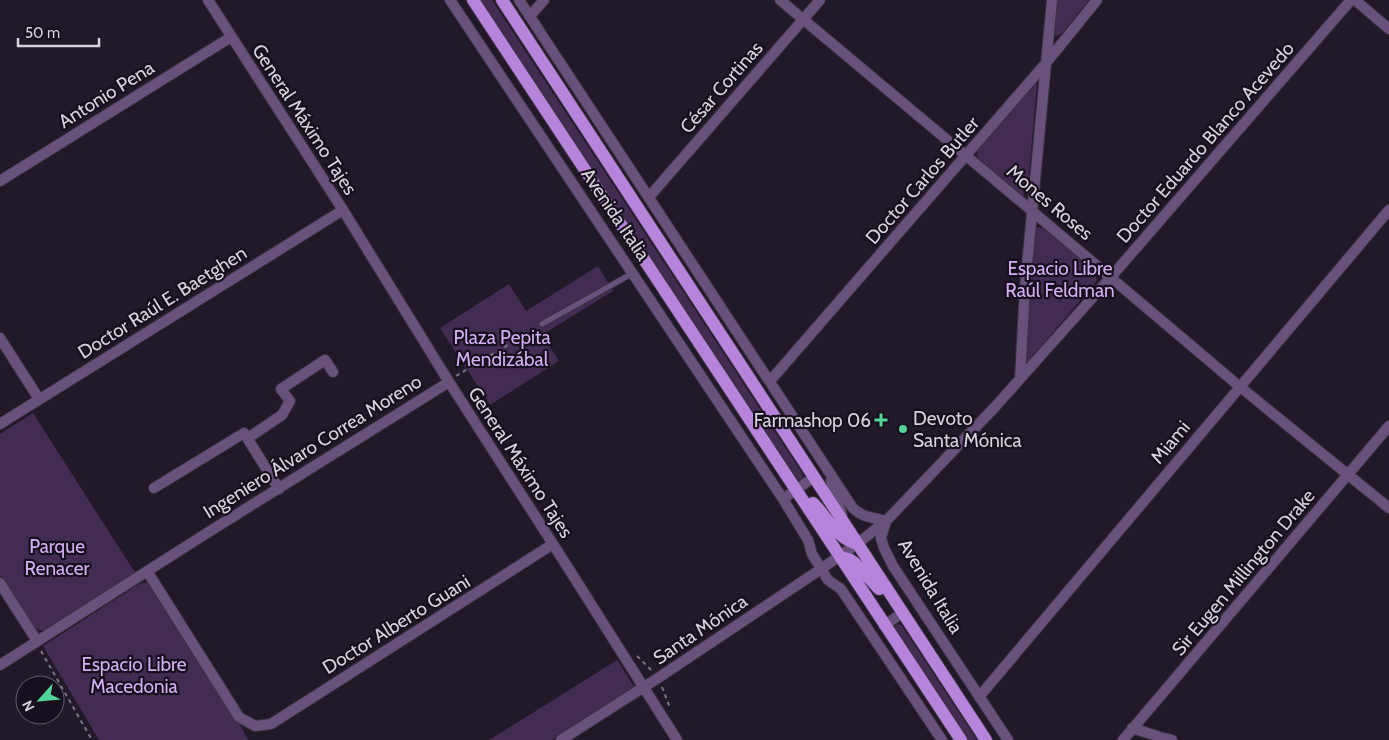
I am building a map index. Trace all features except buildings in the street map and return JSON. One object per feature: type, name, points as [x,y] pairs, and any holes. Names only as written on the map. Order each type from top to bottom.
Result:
[{"type":"main road","name":"Avenida Italia","points":[[473,0],[960,740]]},
{"type":"main road","name":"Avenida Italia","points":[[502,0],[986,740]]},
{"type":"main road","points":[[796,490],[806,494],[840,536],[851,543],[857,544]]},
{"type":"main road","points":[[840,557],[855,563],[902,613]]},
{"type":"street","name":"General Máximo Tajes","points":[[208,0],[677,740]]},
{"type":"street","name":"Avenida Italia","points":[[450,0],[783,499],[808,540],[812,554],[828,580],[841,588],[942,740]]},
{"type":"street","name":"Avenida Italia","points":[[519,0],[852,507],[857,513],[864,516],[886,521],[881,538],[893,566],[1008,740]]},
{"type":"street","points":[[530,16],[544,0]]},
{"type":"street","name":"Mones Roses","points":[[780,0],[1240,386],[1389,508]]},
{"type":"street","name":"César Cortinas","points":[[648,197],[820,0]]},
{"type":"street","points":[[1020,379],[1025,287],[1052,0]]},
{"type":"street","name":"Doctor Carlos Butler","points":[[770,381],[1046,63],[1097,0]]},
{"type":"street","points":[[1353,0],[1389,29]]},
{"type":"street","name":"Doctor Eduardo Blanco Acevedo","points":[[857,544],[886,521],[994,408],[1353,0]]},
{"type":"street","name":"Antonio Pena","points":[[0,181],[231,37]]},
{"type":"street","name":"Doctor Raúl E. Baetghen","points":[[0,424],[342,210]]},
{"type":"street","name":"Miami","points":[[979,697],[1389,210]]},
{"type":"street","points":[[633,273],[647,265]]},
{"type":"street","points":[[0,338],[40,399]]},
{"type":"street","points":[[248,438],[282,416],[290,401],[281,389],[325,360],[333,372]]},
{"type":"street","name":"Ingeniero Álvaro Correa Moreno","points":[[0,665],[449,382]]},
{"type":"street","name":"Sir Eugen Millington Drake","points":[[1122,740],[1389,426]]},
{"type":"street","points":[[154,488],[244,432],[279,489]]},
{"type":"street","points":[[750,449],[762,440]]},
{"type":"street","points":[[795,449],[809,440]]},
{"type":"street","name":"Avenida Italia","points":[[826,466],[846,528]]},
{"type":"street","points":[[783,499],[814,477]]},
{"type":"street","name":"Doctor Alberto Guani","points":[[147,572],[239,717],[254,726],[271,724],[553,544]]},
{"type":"street","name":"Santa Mónica","points":[[561,740],[644,687],[857,544]]},
{"type":"street","points":[[0,583],[37,641]]},
{"type":"street","name":"Avenida Italia","points":[[884,626],[902,613]]},
{"type":"street","points":[[1132,728],[1160,738],[1172,740]]},
{"type":"lane","points":[[542,324],[633,273]]},
{"type":"path","name":"Ingeniero Álvaro Correa Moreno","points":[[449,382],[542,324]]},
{"type":"path","points":[[37,641],[45,660],[92,740]]},
{"type":"green space","points":[[480,0],[492,0],[802,473],[801,480],[797,480]]},
{"type":"green space","points":[[1054,0],[1089,0],[1062,33],[1056,36],[1053,34]]},
{"type":"green space","points":[[1035,81],[1037,85],[1028,184],[1027,192],[1022,196],[980,162],[977,153],[1031,83]]},
{"type":"green space","name":"Espacio Libre Raúl Feldman","points":[[1037,227],[1045,228],[1094,270],[1097,280],[1027,363],[1025,341],[1035,229]]},
{"type":"green space","name":"Plaza Pepita Mendizábal","points":[[598,266],[613,291],[542,335],[559,361],[490,405],[440,328],[509,284],[526,311]]},
{"type":"green space","name":"Parque Renacer","points":[[33,413],[136,574],[50,629],[44,630],[37,629],[31,624],[0,575],[0,434]]},
{"type":"green space","name":"Espacio Libre Macedonia","points":[[147,582],[151,584],[236,717],[248,740],[99,740],[65,683],[65,675],[60,675],[43,646],[139,584]]},
{"type":"green space","points":[[899,624],[977,740],[965,740],[894,628]]},
{"type":"green space","points":[[617,660],[635,688],[552,740],[489,740]]},
{"type":"place","name":"Farmashop 06","points":[[881,420]]},
{"type":"place","name":"Devoto Santa Mónica","points":[[903,429]]}]
